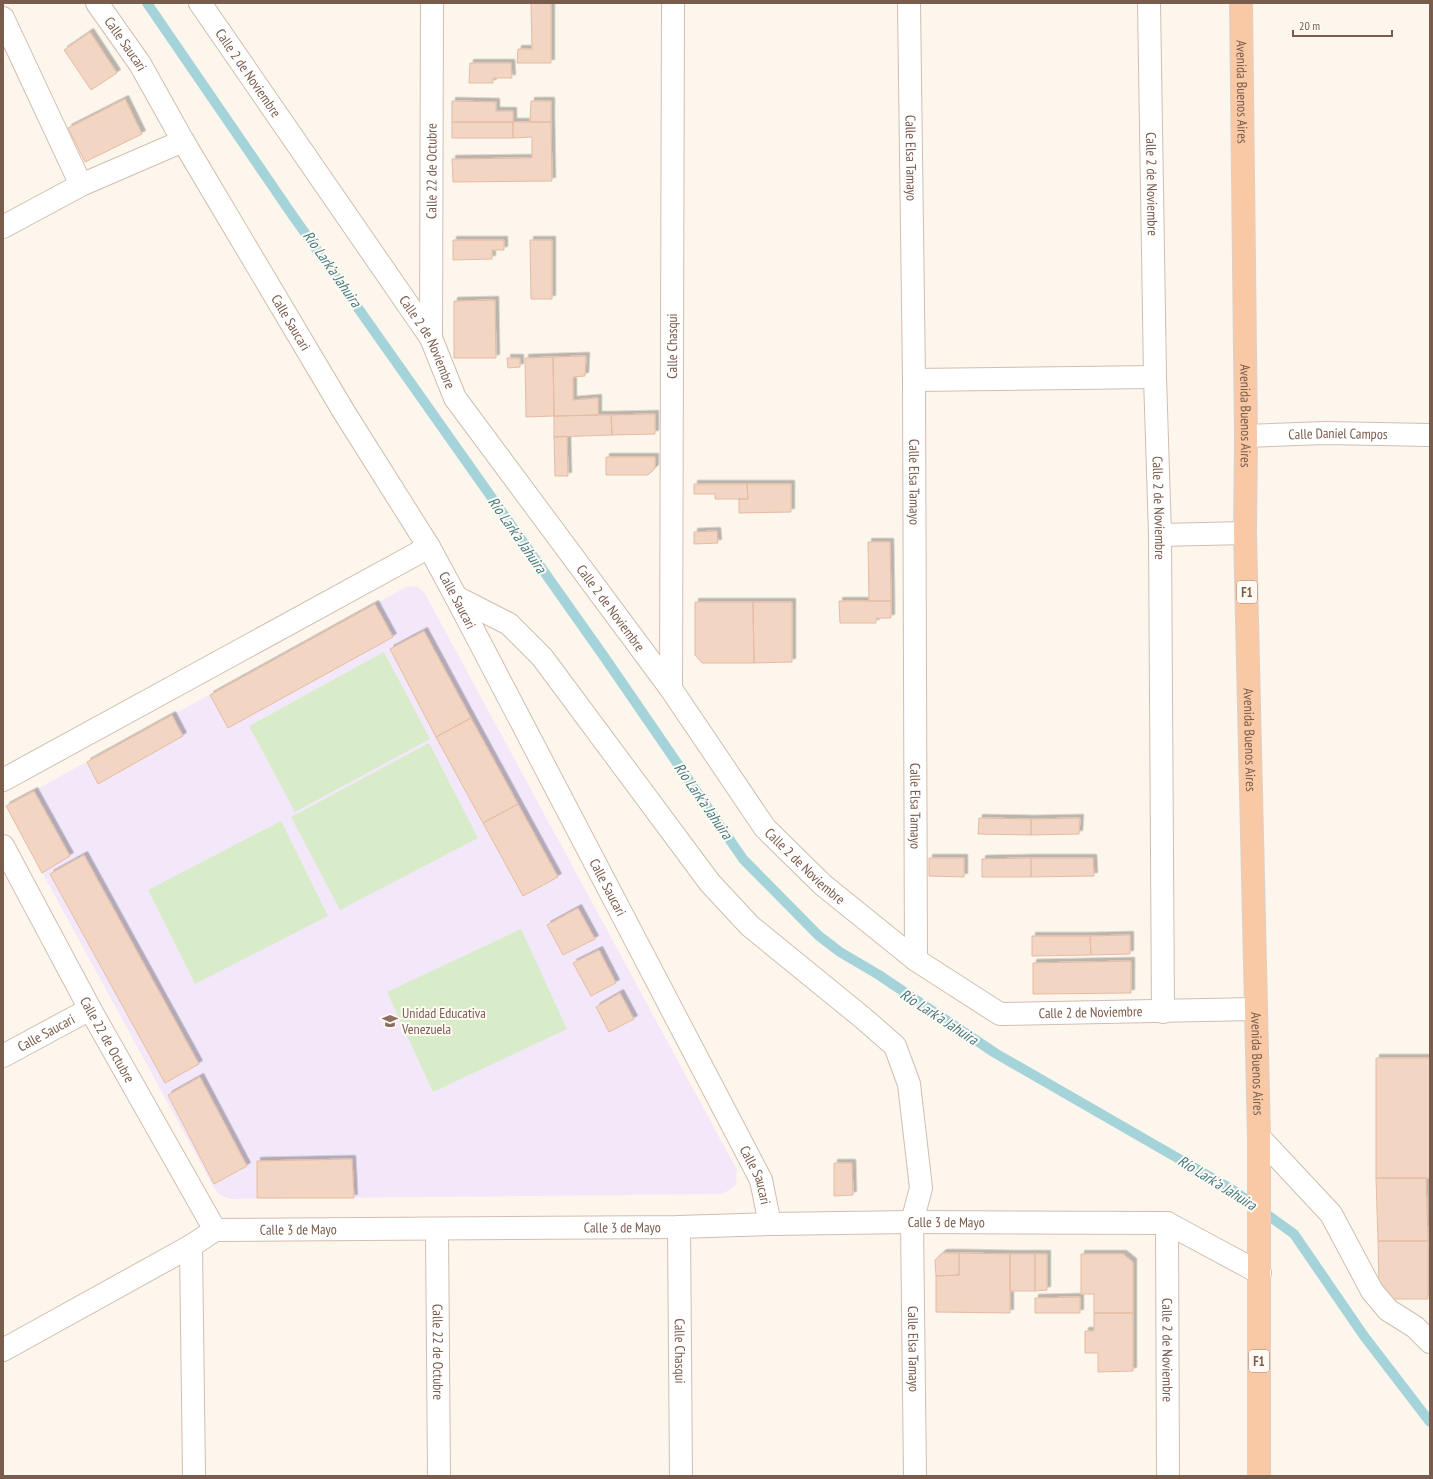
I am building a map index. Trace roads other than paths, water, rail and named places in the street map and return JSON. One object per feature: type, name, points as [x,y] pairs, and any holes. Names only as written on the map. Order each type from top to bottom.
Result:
[{"type":"highway","name":"Avenida Buenos Aires","points":[[1241,3],[1246,533],[1255,1009],[1259,1137],[1259,1476]]},
{"type":"street","name":"Calle Saucari","points":[[97,3],[140,64],[344,412],[429,547],[761,1180],[770,1224]]},
{"type":"street","name":"Calle 2 de Noviembre","points":[[200,3],[431,338],[455,398],[671,689],[765,828],[823,885],[916,960],[1000,1014],[1255,1009]]},
{"type":"street","name":"Calle 22 de Octubre","points":[[431,338],[432,3]]},
{"type":"street","name":"Calle Chasqui","points":[[671,689],[673,3]]},
{"type":"street","name":"Calle Elsa Tamayo","points":[[909,3],[914,380],[916,960]]},
{"type":"street","name":"Calle 2 de Noviembre","points":[[1149,3],[1155,377],[1160,535],[1163,1012]]},
{"type":"street","points":[[3,18],[81,185]]},
{"type":"street","points":[[3,227],[81,185],[184,141]]},
{"type":"street","points":[[914,380],[1155,377]]},
{"type":"street","name":"Calle Daniel Campos","points":[[1246,436],[1326,433],[1430,435]]},
{"type":"street","points":[[1160,535],[1246,533]]},
{"type":"street","points":[[3,780],[429,547]]},
{"type":"street","name":"Calle Elsa Tamayo","points":[[456,597],[509,624],[542,658],[710,883],[750,926],[895,1046],[909,1084],[921,1188],[912,1222],[915,1476]]},
{"type":"street","name":"Calle 22 de Octubre","points":[[3,846],[90,1009],[215,1230]]},
{"type":"street","name":"Calle Saucari","points":[[3,1056],[90,1009]]},
{"type":"street","points":[[1259,1137],[1331,1214],[1372,1291],[1388,1310],[1415,1327],[1430,1342]]},
{"type":"street","name":"Calle 3 de Mayo","points":[[215,1230],[679,1227],[912,1222],[1167,1223],[1260,1273]]},
{"type":"street","name":"Calle 2 de Noviembre","points":[[1167,1223],[1168,1476]]},
{"type":"street","name":"Calle Chasqui","points":[[679,1227],[681,1476]]},
{"type":"street","name":"Calle 22 de Octubre","points":[[437,1229],[439,1476]]},
{"type":"street","points":[[3,1350],[191,1246],[215,1230]]},
{"type":"street","points":[[191,1246],[194,1476]]},
{"type":"waterway","name":"Río Lark’a Jahuira","points":[[147,3],[293,216],[605,658],[743,859],[819,936],[840,952],[879,975],[995,1053],[1233,1190],[1294,1234],[1364,1336],[1430,1422]]},
{"type":"place","name":"Unidad Educativa Venezuela","points":[[390,1021]]}]
